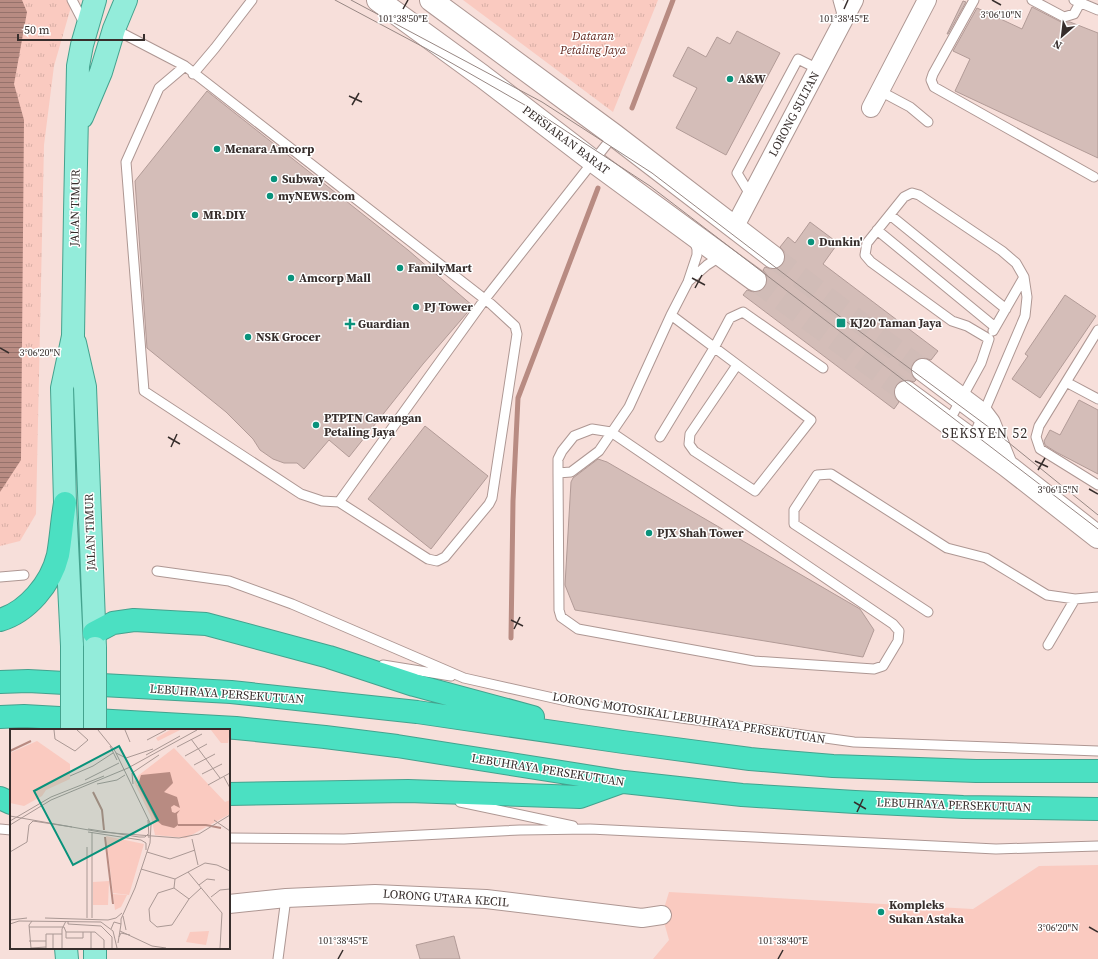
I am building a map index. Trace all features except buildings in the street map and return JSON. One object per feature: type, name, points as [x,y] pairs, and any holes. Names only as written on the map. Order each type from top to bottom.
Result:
[{"type":"highway","points":[[0,620],[8,618],[20,611],[31,601],[44,585],[57,556],[65,503]]},
{"type":"highway","points":[[94,640],[113,623],[134,620],[206,624],[329,656],[414,685],[623,742]]},
{"type":"highway","name":"LEBUHRAYA PERSEKUTUAN","points":[[0,682],[28,681],[231,692],[417,712],[750,759],[833,766],[976,771],[1098,771]]},
{"type":"highway","name":"LEBUHRAYA PERSEKUTUAN","points":[[0,717],[24,716],[236,728],[317,736],[397,746],[624,782],[742,794],[855,802],[964,807],[1098,809]]},
{"type":"highway","points":[[230,794],[408,791],[580,797],[624,782]]},
{"type":"highway","points":[[0,798],[10,803]]},
{"type":"main road","name":"JALAN TIMUR","points":[[72,729],[72,646],[65,503],[62,388],[73,336],[74,212],[78,127],[78,66],[95,0]]},
{"type":"main road","name":"JALAN TIMUR","points":[[78,127],[101,72],[114,29],[126,0]]},
{"type":"main road","name":"JALAN TIMUR","points":[[73,336],[85,387],[94,640],[94,729]]},
{"type":"main road","points":[[66,949],[67,959]]},
{"type":"street","name":"PERSIARAN BARAT","points":[[378,0],[755,280]]},
{"type":"street","points":[[431,0],[614,135],[773,257]]},
{"type":"street","name":"LORONG SULTAN","points":[[734,228],[854,0]]},
{"type":"street","points":[[871,108],[927,0]]},
{"type":"street","points":[[923,370],[983,415],[989,423],[1006,465]]},
{"type":"street","points":[[906,392],[1006,465],[1098,537]]},
{"type":"street","name":"LORONG UTARA KECIL","points":[[230,904],[286,898],[375,894],[486,899],[642,918],[662,915]]},
{"type":"lane","points":[[72,0],[87,28]]},
{"type":"lane","points":[[194,74],[216,48],[252,0]]},
{"type":"lane","points":[[838,0],[844,20]]},
{"type":"lane","points":[[974,0],[933,74],[931,80],[934,87],[1094,177]]},
{"type":"lane","points":[[1032,0],[1064,17],[1074,14],[1077,2],[1098,10]]},
{"type":"lane","points":[[114,29],[185,66],[485,299],[515,326],[517,334],[492,498],[489,504],[445,557],[437,561],[428,559],[340,502],[322,501],[301,494],[144,391],[126,162],[159,88],[185,66]]},
{"type":"lane","points":[[880,91],[910,107],[928,122]]},
{"type":"lane","points":[[340,502],[485,299],[614,135]]},
{"type":"lane","points":[[972,440],[1025,316],[1027,297],[1024,277],[1016,263],[1002,251],[920,195],[912,193],[904,197],[868,243],[865,255],[871,262],[952,320],[967,326],[989,339]]},
{"type":"lane","points":[[890,215],[1006,309]]},
{"type":"lane","points":[[877,230],[995,327]]},
{"type":"lane","points":[[558,472],[571,472],[599,451],[629,407],[671,314],[688,282],[697,255],[696,245],[691,232]]},
{"type":"lane","points":[[688,282],[707,265],[721,256]]},
{"type":"lane","points":[[948,422],[981,363],[989,339],[995,327],[1024,277]]},
{"type":"lane","points":[[660,437],[714,348],[730,318],[743,312],[823,368]]},
{"type":"lane","points":[[671,314],[810,420],[755,491],[694,451],[689,444],[690,434],[737,365]]},
{"type":"lane","points":[[1098,330],[1039,426],[1036,437],[1040,449],[1098,485]]},
{"type":"lane","points":[[1066,382],[1098,399]]},
{"type":"lane","points":[[592,429],[611,432],[893,624],[899,631],[898,641],[883,666],[874,669],[754,661],[578,629],[561,617],[559,610],[558,472],[558,459],[562,451],[574,436],[592,429]]},
{"type":"lane","points":[[928,612],[794,524],[794,510],[817,475],[831,474],[947,548],[986,558],[1047,595],[1075,599],[1098,597]]},
{"type":"lane","name":"LORONG MOTOSIKAL LEBUHRAYA PERSEKUTUAN","points":[[157,571],[229,581],[292,604],[464,678],[580,704],[854,742],[1098,750]]},
{"type":"lane","points":[[0,577],[24,575]]},
{"type":"lane","points":[[1048,645],[1075,599]]},
{"type":"lane","points":[[329,656],[464,678]]},
{"type":"lane","points":[[408,791],[590,829]]},
{"type":"lane","points":[[0,829],[10,830]]},
{"type":"lane","points":[[230,838],[344,839],[520,830],[590,829],[996,849],[1098,846]]},
{"type":"lane","points":[[278,959],[286,898]]},
{"type":"green space","points":[[0,0],[73,0],[54,66],[44,145],[36,514],[20,541],[0,546]]},
{"type":"green space","name":"Dataran Petaling Jaya","points":[[463,0],[658,0],[613,112]]},
{"type":"green space","name":"Kompleks Sukan Astaka","points":[[1098,865],[1098,959],[653,959],[669,940],[662,915],[669,892],[973,909],[1039,866]]},
{"type":"shaded area","points":[[0,0],[22,0],[27,12],[14,84],[24,120],[21,460],[0,492]]},
{"type":"waterway","points":[[632,108],[673,0]]},
{"type":"waterway","points":[[511,638],[513,501],[518,398],[598,188]]},
{"type":"tunnel","points":[[773,257],[923,370]]},
{"type":"tunnel","points":[[755,280],[906,392]]},
{"type":"tram line","points":[[335,0],[427,49],[537,112],[650,186],[1098,529]]},
{"type":"tram line","points":[[351,0],[542,102],[652,173],[847,322],[998,434],[1098,515]]},
{"type":"place","name":"A&W","points":[[730,79]]},
{"type":"place","name":"Menara Amcorp","points":[[217,149]]},
{"type":"place","name":"Subway","points":[[274,179]]},
{"type":"place","name":"myNEWS.com","points":[[270,196]]},
{"type":"place","name":"MR.DIY","points":[[195,215]]},
{"type":"place","name":"Dunkin'","points":[[811,242]]},
{"type":"place","name":"FamilyMart","points":[[400,268]]},
{"type":"place","name":"Amcorp Mall","points":[[291,278]]},
{"type":"place","name":"PJ Tower","points":[[416,307]]},
{"type":"place","name":"KJ20 Taman Jaya","points":[[841,323]]},
{"type":"place","name":"Guardian","points":[[350,324]]},
{"type":"place","name":"NSK Grocer","points":[[248,337]]},
{"type":"place","name":"PTPTN Cawangan Petaling Jaya","points":[[316,425]]},
{"type":"place","name":"PJX Shah Tower","points":[[649,533]]},
{"type":"place","name":"Kompleks Sukan Astaka","points":[[881,912]]},
{"type":"district","name":"SEKSYEN 52","points":[[985,433]]}]
